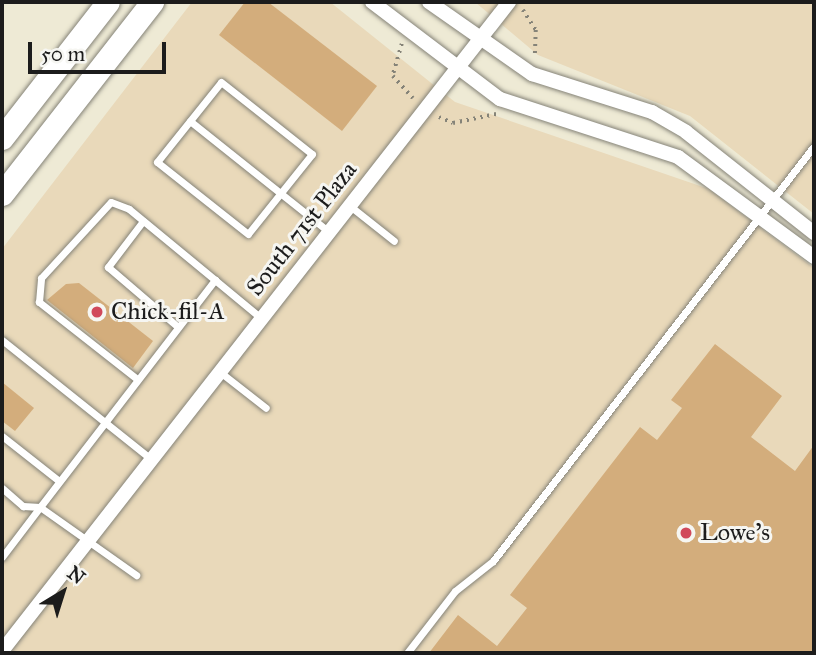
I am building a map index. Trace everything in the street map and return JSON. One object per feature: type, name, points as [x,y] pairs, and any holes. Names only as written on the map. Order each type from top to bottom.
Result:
[{"type":"main road","points":[[2,138],[108,2]]},
{"type":"main road","points":[[2,194],[152,2]]},
{"type":"street","points":[[372,2],[458,67],[525,110],[678,157],[761,215],[814,257]]},
{"type":"street","points":[[429,2],[532,74],[652,112],[814,233]]},
{"type":"street","name":"South 71st Plaza","points":[[2,650],[509,2]]},
{"type":"lane","points":[[221,82],[312,154],[280,193],[248,234],[157,162],[221,82]]},
{"type":"lane","points":[[190,121],[329,232]]},
{"type":"lane","points":[[407,653],[455,590],[494,561],[814,146]]},
{"type":"lane","points":[[137,379],[36,294],[41,278],[103,206],[121,204],[261,318]]},
{"type":"lane","points":[[349,205],[394,241]]},
{"type":"lane","points":[[143,221],[108,267],[178,327]]},
{"type":"lane","points":[[2,557],[58,480],[215,280]]},
{"type":"lane","points":[[2,340],[152,459]]},
{"type":"lane","points":[[220,372],[265,408]]},
{"type":"lane","points":[[2,436],[58,480]]},
{"type":"lane","points":[[2,488],[23,506],[40,507],[89,538],[136,575]]},
{"type":"shaded area","points":[[192,2],[330,2],[455,102],[709,189],[814,268],[814,653],[2,653],[2,249]]},
{"type":"shaded area","points":[[475,2],[814,2],[814,214],[690,116],[538,55]]},
{"type":"building","points":[[245,2],[268,2],[377,86],[342,131],[219,35]]},
{"type":"building","points":[[79,283],[153,341],[133,368],[47,300],[66,284]]},
{"type":"building","name":"Lowe's","points":[[715,344],[782,396],[751,437],[795,471],[814,445],[814,653],[429,653],[458,615],[497,646],[527,608],[510,595],[640,427],[657,440],[682,408],[671,400]]},
{"type":"building","points":[[2,382],[34,408],[15,431],[2,421]]},
{"type":"place","name":"Chick-fil-A","points":[[97,312]]},
{"type":"place","name":"Lowe's","points":[[686,533]]}]
